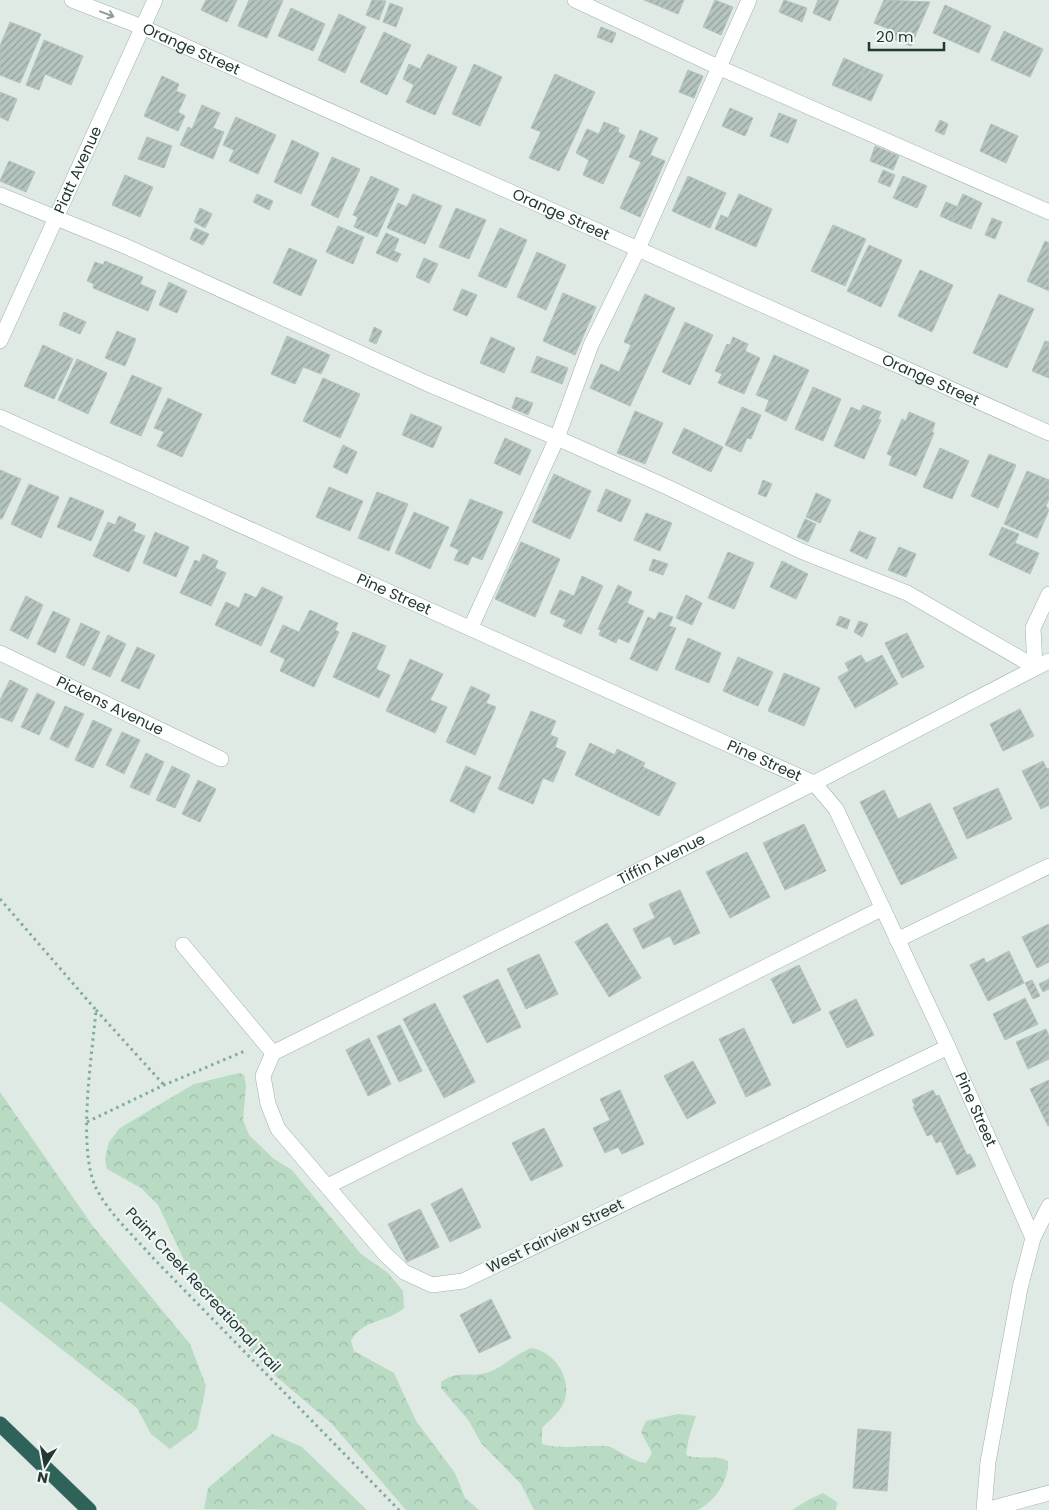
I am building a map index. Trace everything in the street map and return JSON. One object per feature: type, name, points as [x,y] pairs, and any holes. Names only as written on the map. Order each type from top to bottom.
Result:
[{"type":"highway","points":[[0,1412],[13,1437]]},
{"type":"highway","points":[[0,1424],[89,1510]]},
{"type":"street","name":"Orange Street","points":[[72,0],[142,27],[1049,433]]},
{"type":"street","name":"Piatt Avenue","points":[[0,341],[155,0]]},
{"type":"street","points":[[575,0],[720,68],[1049,212]]},
{"type":"street","points":[[471,628],[557,438],[591,345],[638,249],[749,0]]},
{"type":"street","points":[[0,195],[56,217],[426,383],[557,438],[801,551],[907,593],[1042,664]]},
{"type":"street","name":"Pine Street","points":[[0,417],[814,783],[836,809],[948,1048],[1033,1238]]},
{"type":"street","points":[[1042,664],[1033,628],[1049,594]]},
{"type":"street","name":"Pickens Avenue","points":[[0,652],[221,759]]},
{"type":"street","name":"Tiffin Avenue","points":[[273,1053],[814,783],[1042,664]]},
{"type":"street","points":[[897,940],[1049,866]]},
{"type":"street","points":[[328,1186],[883,908]]},
{"type":"street","points":[[183,945],[273,1053]]},
{"type":"street","name":"West Fairview Street","points":[[273,1053],[263,1076],[271,1112],[278,1129],[385,1254],[404,1272],[432,1285],[463,1281],[948,1048]]},
{"type":"street","points":[[1049,1206],[1033,1238],[1020,1288],[988,1462],[985,1510],[1049,1493]]},
{"type":"path","points":[[0,899],[164,1085]]},
{"type":"path","name":"Paint Creek Recreational Trail","points":[[96,1010],[86,1138],[89,1168],[96,1188],[118,1219],[154,1259],[399,1510]]},
{"type":"path","points":[[87,1122],[164,1085],[246,1051],[273,1053]]},
{"type":"green space","points":[[239,1073],[244,1075],[246,1085],[243,1120],[249,1135],[274,1159],[292,1170],[361,1254],[388,1273],[403,1291],[404,1308],[397,1313],[368,1325],[356,1334],[351,1341],[354,1351],[394,1373],[416,1421],[455,1473],[465,1498],[479,1510],[406,1510],[332,1424],[265,1367],[221,1320],[196,1285],[158,1205],[141,1188],[107,1169],[105,1159],[109,1142],[120,1128],[194,1084]]},
{"type":"green space","points":[[0,1092],[92,1225],[190,1344],[206,1386],[197,1429],[170,1449],[151,1434],[137,1408],[0,1301]]},
{"type":"green space","points":[[531,1348],[549,1356],[556,1362],[565,1380],[565,1399],[561,1408],[542,1428],[542,1444],[566,1447],[606,1446],[634,1460],[646,1463],[652,1453],[641,1432],[646,1421],[678,1414],[696,1416],[689,1437],[686,1455],[718,1458],[728,1461],[726,1476],[720,1490],[698,1510],[534,1510],[521,1484],[481,1443],[469,1421],[441,1388],[441,1382],[447,1378],[492,1371]]},
{"type":"green space","points":[[272,1434],[302,1447],[367,1510],[204,1509],[208,1488]]},
{"type":"green space","points":[[823,1493],[837,1502],[836,1510],[792,1510],[808,1500]]},
{"type":"building","points":[[206,0],[237,0],[227,22],[201,10]]},
{"type":"building","points":[[249,0],[283,0],[267,38],[238,26]]},
{"type":"building","points":[[372,0],[386,1],[379,20],[366,15]]},
{"type":"building","points":[[644,0],[684,0],[678,14]]},
{"type":"building","points":[[715,0],[733,7],[721,35],[703,27]]},
{"type":"building","points":[[784,0],[807,8],[802,22],[779,12]]},
{"type":"building","points":[[818,0],[839,0],[830,21],[813,13]]},
{"type":"building","points":[[884,0],[930,2],[911,46],[886,36],[889,29],[874,23]]},
{"type":"building","points":[[390,3],[403,8],[396,27],[383,22]]},
{"type":"building","points":[[945,5],[991,26],[979,53],[933,33]]},
{"type":"building","points":[[291,8],[325,24],[313,51],[278,36]]},
{"type":"building","points":[[339,14],[366,27],[345,73],[318,60]]},
{"type":"building","points":[[10,22],[41,34],[20,83],[0,75],[0,46]]},
{"type":"building","points":[[601,27],[616,33],[612,43],[597,37]]},
{"type":"building","points":[[1004,31],[1043,49],[1030,77],[991,60]]},
{"type":"building","points":[[384,32],[411,45],[387,95],[360,82]]},
{"type":"building","points":[[44,40],[83,56],[71,85],[45,74],[39,90],[26,85]]},
{"type":"building","points":[[428,54],[457,67],[435,115],[406,102],[414,85],[403,79],[409,64],[420,69]]},
{"type":"building","points":[[844,58],[866,68],[854,94],[832,85]]},
{"type":"building","points":[[474,64],[502,77],[480,126],[452,114]]},
{"type":"building","points":[[866,68],[883,75],[871,101],[854,94]]},
{"type":"building","points":[[688,70],[703,76],[694,98],[679,92]]},
{"type":"building","points":[[555,74],[595,92],[559,171],[529,158],[541,132],[531,128]]},
{"type":"building","points":[[162,76],[179,84],[176,91],[186,95],[178,112],[185,116],[178,131],[144,116]]},
{"type":"building","points":[[0,92],[17,99],[8,121],[0,117]]},
{"type":"building","points":[[202,105],[220,113],[213,128],[224,132],[213,159],[180,145],[188,127],[192,129]]},
{"type":"building","points":[[730,108],[753,118],[745,136],[722,126]]},
{"type":"building","points":[[779,113],[797,120],[788,143],[770,136]]},
{"type":"building","points":[[236,117],[276,135],[258,174],[229,161],[234,150],[223,145]]},
{"type":"building","points":[[940,120],[948,124],[944,135],[935,131]]},
{"type":"building","points":[[604,122],[619,128],[618,132],[625,136],[603,184],[583,175],[589,160],[576,153],[587,129],[599,134]]},
{"type":"building","points":[[991,124],[1018,136],[1006,163],[980,151]]},
{"type":"building","points":[[640,130],[658,138],[650,155],[665,161],[640,217],[620,208],[641,162],[629,157]]},
{"type":"building","points":[[147,137],[172,146],[164,168],[138,159]]},
{"type":"building","points":[[292,140],[319,153],[301,194],[274,182]]},
{"type":"building","points":[[875,146],[899,156],[893,170],[870,161]]},
{"type":"building","points":[[332,157],[360,169],[338,218],[311,205]]},
{"type":"building","points":[[9,161],[35,172],[26,192],[0,181]]},
{"type":"building","points":[[883,170],[895,175],[890,187],[878,182]]},
{"type":"building","points":[[125,175],[153,187],[140,217],[112,205]]},
{"type":"building","points":[[371,176],[399,189],[377,237],[354,227],[358,217],[353,215]]},
{"type":"building","points":[[688,176],[726,193],[710,228],[672,211]]},
{"type":"building","points":[[903,176],[927,186],[917,208],[893,198]]},
{"type":"building","points":[[257,194],[273,201],[269,210],[253,202]]},
{"type":"building","points":[[413,194],[442,206],[425,244],[387,228],[398,203],[407,207]]},
{"type":"building","points":[[739,194],[772,209],[756,247],[715,229],[721,215],[728,218]]},
{"type":"building","points":[[963,194],[982,203],[971,229],[951,221]]},
{"type":"building","points":[[946,202],[958,207],[951,221],[940,216]]},
{"type":"building","points":[[200,208],[212,214],[205,228],[194,222]]},
{"type":"building","points":[[456,208],[486,220],[469,259],[439,247]]},
{"type":"building","points":[[992,218],[1002,222],[995,239],[985,235]]},
{"type":"building","points":[[833,225],[866,239],[845,286],[811,271]]},
{"type":"building","points":[[338,226],[364,237],[353,264],[326,252]]},
{"type":"building","points":[[195,228],[209,234],[203,245],[190,239]]},
{"type":"building","points":[[500,228],[527,240],[506,288],[478,276]]},
{"type":"building","points":[[386,233],[399,239],[394,251],[401,254],[397,262],[376,253]]},
{"type":"building","points":[[1045,241],[1049,243],[1049,291],[1027,281]]},
{"type":"building","points":[[869,245],[902,260],[881,307],[847,291]]},
{"type":"building","points":[[289,248],[317,260],[301,296],[273,283]]},
{"type":"building","points":[[537,252],[566,265],[546,310],[517,297]]},
{"type":"building","points":[[424,258],[438,264],[429,283],[416,277]]},
{"type":"building","points":[[105,261],[143,277],[140,284],[156,291],[148,311],[93,288],[94,284],[87,281],[95,262],[103,265]]},
{"type":"building","points":[[920,270],[953,285],[932,332],[898,316]]},
{"type":"building","points":[[169,282],[187,291],[177,313],[159,305]]},
{"type":"building","points":[[462,289],[477,295],[467,316],[453,310]]},
{"type":"building","points":[[563,293],[596,307],[575,355],[543,341]]},
{"type":"building","points":[[645,294],[675,308],[630,406],[590,388],[601,364],[619,372],[631,345],[624,342]]},
{"type":"building","points":[[999,294],[1034,309],[1007,368],[973,353]]},
{"type":"building","points":[[64,312],[86,322],[80,334],[59,325]]},
{"type":"building","points":[[685,322],[713,335],[690,385],[662,372]]},
{"type":"building","points":[[374,327],[382,331],[376,344],[369,341]]},
{"type":"building","points":[[117,331],[136,339],[125,366],[105,358]]},
{"type":"building","points":[[287,336],[330,355],[321,374],[303,367],[295,384],[271,374]]},
{"type":"building","points":[[491,337],[515,348],[504,373],[480,363]]},
{"type":"building","points":[[733,337],[748,344],[745,351],[760,358],[744,394],[718,383],[722,374],[715,371],[727,344],[730,345]]},
{"type":"building","points":[[1045,341],[1049,342],[1049,378],[1032,371]]},
{"type":"building","points":[[43,345],[73,359],[54,399],[24,386]]},
{"type":"building","points":[[774,355],[809,370],[786,421],[765,411],[769,400],[756,395]]},
{"type":"building","points":[[537,356],[568,368],[562,384],[531,372]]},
{"type":"building","points":[[77,359],[107,373],[88,414],[58,400]]},
{"type":"building","points":[[132,375],[162,388],[141,436],[110,423]]},
{"type":"building","points":[[323,378],[360,394],[340,438],[303,421]]},
{"type":"building","points":[[813,387],[841,399],[823,441],[795,429]]},
{"type":"building","points":[[516,397],[533,403],[528,415],[512,408]]},
{"type":"building","points":[[168,398],[202,414],[182,457],[157,446],[164,432],[154,428]]},
{"type":"building","points":[[863,405],[881,412],[878,419],[881,420],[864,459],[834,446],[851,407],[860,411]]},
{"type":"building","points":[[742,407],[761,415],[751,439],[747,438],[741,452],[725,445]]},
{"type":"building","points":[[635,411],[663,423],[645,464],[617,453]]},
{"type":"building","points":[[909,412],[935,423],[932,432],[934,433],[916,476],[889,465],[892,456],[887,454],[902,419],[906,421]]},
{"type":"building","points":[[411,414],[423,419],[414,440],[402,435]]},
{"type":"building","points":[[423,419],[442,427],[433,448],[414,440]]},
{"type":"building","points":[[684,428],[723,447],[711,472],[672,453]]},
{"type":"building","points":[[505,438],[531,450],[520,475],[494,463]]},
{"type":"building","points":[[343,445],[357,452],[347,474],[333,467]]},
{"type":"building","points":[[940,448],[969,461],[952,499],[923,487]]},
{"type":"building","points":[[989,454],[1016,465],[998,508],[971,496]]},
{"type":"building","points":[[0,470],[21,479],[2,519],[0,519]]},
{"type":"building","points":[[1027,471],[1049,480],[1049,499],[1046,506],[1049,510],[1037,538],[1004,524]]},
{"type":"building","points":[[554,474],[591,491],[570,539],[532,522]]},
{"type":"building","points":[[763,480],[772,484],[766,497],[758,494]]},
{"type":"building","points":[[29,484],[59,497],[41,538],[11,524]]},
{"type":"building","points":[[329,487],[363,501],[350,531],[316,517]]},
{"type":"building","points":[[606,489],[631,500],[621,522],[597,511]]},
{"type":"building","points":[[377,492],[408,504],[389,551],[358,538]]},
{"type":"building","points":[[816,493],[831,500],[820,523],[806,517]]},
{"type":"building","points":[[70,497],[104,511],[91,541],[57,527]]},
{"type":"building","points":[[470,499],[503,512],[482,560],[472,556],[468,565],[454,560],[459,550],[450,546]]},
{"type":"building","points":[[414,512],[449,527],[430,569],[395,553]]},
{"type":"building","points":[[646,513],[672,523],[660,551],[634,540]]},
{"type":"building","points":[[119,516],[136,524],[133,531],[145,536],[129,572],[93,556],[108,522],[115,525]]},
{"type":"building","points":[[805,519],[816,524],[808,542],[797,537]]},
{"type":"building","points":[[1002,527],[1019,534],[1015,543],[1039,553],[1030,574],[989,555]]},
{"type":"building","points":[[859,531],[876,538],[867,559],[850,551]]},
{"type":"building","points":[[155,532],[189,547],[176,577],[143,563]]},
{"type":"building","points":[[521,542],[560,559],[535,617],[495,599]]},
{"type":"building","points":[[899,547],[916,554],[906,577],[888,570]]},
{"type":"building","points":[[728,552],[754,563],[734,609],[708,598]]},
{"type":"building","points":[[203,554],[218,561],[215,568],[226,573],[211,606],[180,593],[195,560],[200,562]]},
{"type":"building","points":[[653,559],[668,564],[663,575],[649,570]]},
{"type":"building","points":[[782,561],[808,574],[796,599],[770,587]]},
{"type":"building","points":[[582,576],[603,586],[581,634],[563,626],[566,620],[550,613],[560,590],[574,596]]},
{"type":"building","points":[[618,585],[632,592],[627,603],[644,611],[629,643],[618,638],[616,643],[599,635],[601,630],[598,629]]},
{"type":"building","points":[[262,587],[283,597],[261,646],[215,625],[226,602],[239,608],[245,593],[256,598]]},
{"type":"building","points":[[686,595],[702,603],[692,625],[676,618]]},
{"type":"building","points":[[26,596],[43,605],[28,639],[10,630]]},
{"type":"building","points":[[310,610],[338,623],[335,630],[339,632],[314,687],[280,671],[285,659],[270,652],[283,625],[299,632]]},
{"type":"building","points":[[53,611],[70,619],[55,653],[37,644]]},
{"type":"building","points":[[659,612],[673,617],[669,626],[676,628],[657,671],[630,659],[648,617],[655,620]]},
{"type":"building","points":[[840,616],[850,620],[847,629],[836,625]]},
{"type":"building","points":[[859,621],[868,624],[862,637],[854,632]]},
{"type":"building","points":[[81,623],[100,632],[84,666],[66,657]]},
{"type":"building","points":[[353,632],[386,646],[376,669],[390,675],[379,698],[333,677]]},
{"type":"building","points":[[907,633],[924,667],[902,678],[885,643]]},
{"type":"building","points":[[108,635],[126,644],[110,677],[92,669]]},
{"type":"building","points":[[688,638],[721,653],[709,683],[675,669]]},
{"type":"building","points":[[137,647],[155,655],[139,689],[121,681]]},
{"type":"building","points":[[861,655],[866,663],[882,655],[898,684],[855,708],[838,677],[849,671],[845,663]]},
{"type":"building","points":[[738,657],[773,672],[758,706],[723,691]]},
{"type":"building","points":[[410,659],[443,674],[430,700],[447,707],[435,733],[386,711]]},
{"type":"building","points":[[784,673],[820,688],[804,726],[768,711]]},
{"type":"building","points":[[10,680],[28,689],[12,722],[0,717],[0,700]]},
{"type":"building","points":[[471,686],[490,695],[486,703],[496,707],[475,755],[446,742]]},
{"type":"building","points":[[37,693],[55,702],[39,735],[21,727]]},
{"type":"building","points":[[65,706],[84,714],[68,748],[50,739]]},
{"type":"building","points":[[1020,709],[1034,736],[1003,751],[990,724]]},
{"type":"building","points":[[531,711],[556,721],[550,735],[558,738],[555,747],[566,752],[553,782],[543,778],[533,804],[498,789]]},
{"type":"building","points":[[93,720],[112,729],[93,768],[75,760]]},
{"type":"building","points":[[122,732],[140,740],[124,774],[106,765]]},
{"type":"building","points":[[590,743],[615,755],[617,749],[645,763],[643,767],[676,783],[659,816],[575,775]]},
{"type":"building","points":[[146,753],[164,762],[149,795],[130,787]]},
{"type":"building","points":[[1043,761],[1047,769],[1049,768],[1049,805],[1041,809],[1022,771]]},
{"type":"building","points":[[172,766],[190,775],[175,808],[156,800]]},
{"type":"building","points":[[466,766],[491,777],[474,813],[450,801]]},
{"type":"building","points":[[198,780],[216,789],[200,822],[182,814]]},
{"type":"building","points":[[998,788],[1012,819],[967,839],[953,808]]},
{"type":"building","points":[[884,790],[898,819],[930,803],[957,858],[901,885],[860,802]]},
{"type":"building","points":[[804,824],[826,871],[785,890],[763,843]]},
{"type":"building","points":[[747,852],[770,897],[730,918],[706,872]]},
{"type":"building","points":[[680,890],[700,933],[674,945],[670,936],[643,949],[633,929],[655,918],[649,904]]},
{"type":"building","points":[[607,923],[641,978],[609,997],[575,942]]},
{"type":"building","points":[[1049,924],[1049,962],[1037,968],[1022,937]]},
{"type":"building","points":[[1009,951],[1024,983],[988,1001],[970,965],[984,958],[986,963]]},
{"type":"building","points":[[539,954],[558,994],[526,1009],[507,969]]},
{"type":"building","points":[[799,965],[821,1010],[793,1024],[771,979]]},
{"type":"building","points":[[498,979],[521,1027],[487,1043],[463,996]]},
{"type":"building","points":[[1049,979],[1049,989],[1043,992],[1039,984]]},
{"type":"building","points":[[1032,980],[1040,996],[1033,999],[1025,983]]},
{"type":"building","points":[[1025,998],[1038,1024],[1005,1040],[993,1014]]},
{"type":"building","points":[[856,999],[874,1035],[847,1048],[829,1012]]},
{"type":"building","points":[[435,1003],[475,1082],[444,1098],[403,1019]]},
{"type":"building","points":[[400,1025],[422,1071],[399,1082],[377,1036]]},
{"type":"building","points":[[744,1028],[771,1085],[746,1097],[719,1039]]},
{"type":"building","points":[[1046,1029],[1049,1036],[1049,1059],[1028,1069],[1016,1042]]},
{"type":"building","points":[[369,1038],[391,1084],[368,1096],[346,1050]]},
{"type":"building","points":[[693,1061],[716,1103],[687,1119],[664,1076]]},
{"type":"building","points":[[1049,1080],[1049,1125],[1048,1126],[1030,1089]]},
{"type":"building","points":[[620,1090],[644,1144],[622,1154],[618,1147],[605,1153],[593,1128],[610,1120],[600,1099]]},
{"type":"building","points":[[933,1090],[936,1096],[939,1095],[967,1155],[970,1154],[976,1166],[957,1175],[941,1141],[936,1143],[932,1134],[927,1136],[913,1107],[915,1106],[912,1100]]},
{"type":"building","points":[[544,1128],[563,1166],[531,1181],[512,1143]]},
{"type":"building","points":[[462,1188],[481,1227],[450,1242],[431,1204]]},
{"type":"building","points":[[420,1209],[439,1247],[407,1262],[388,1224]]},
{"type":"building","points":[[491,1299],[511,1338],[479,1353],[460,1315]]},
{"type":"building","points":[[858,1429],[891,1432],[887,1491],[853,1488]]}]
